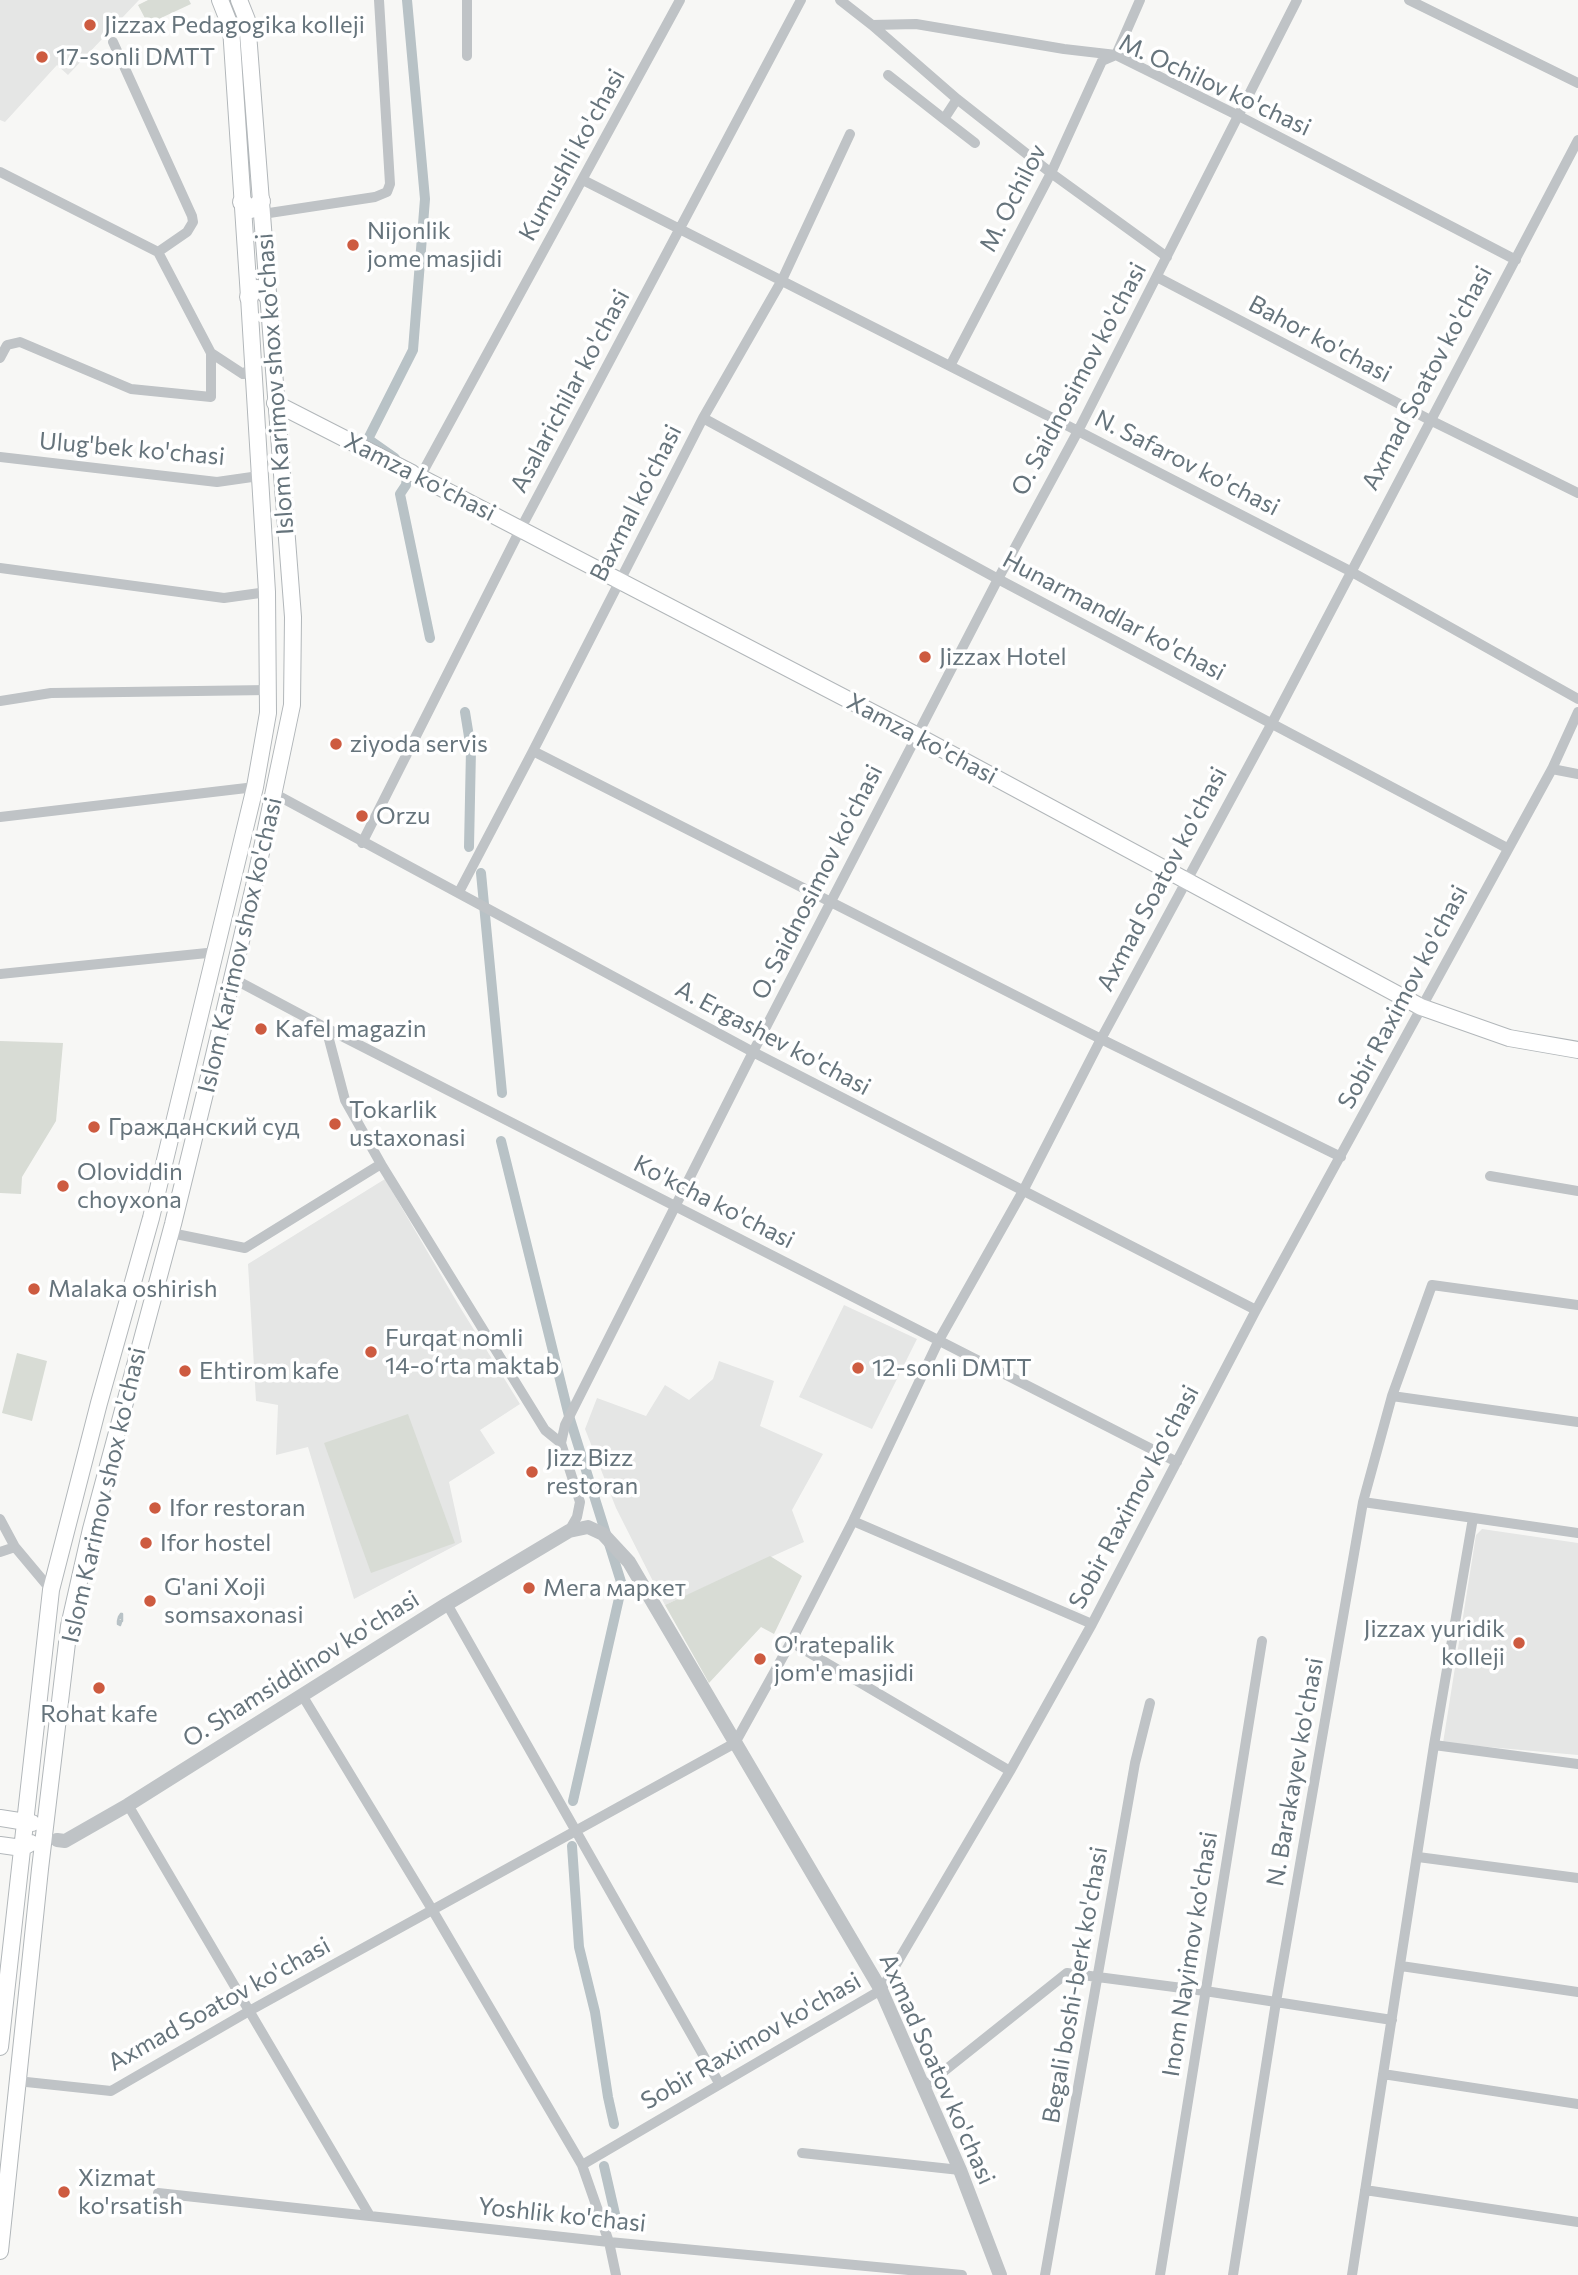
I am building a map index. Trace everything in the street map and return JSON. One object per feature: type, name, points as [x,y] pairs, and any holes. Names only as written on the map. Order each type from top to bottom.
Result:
[{"type":"main road","name":"Islom Karimov shox ko'chasi","points":[[0,2047],[51,1590],[152,1218],[256,787],[266,726],[269,690],[267,592],[249,297],[231,28],[220,0]]},
{"type":"main road","name":"Islom Karimov shox ko'chasi","points":[[0,2251],[42,1850],[69,1626],[97,1506],[172,1229],[275,794],[292,705],[293,617],[247,20],[239,0]]},
{"type":"main road","points":[[242,209],[261,208]]},
{"type":"main road","points":[[249,297],[251,292],[257,289],[265,291],[267,295]]},
{"type":"main road","name":"Xamza ko'chasi","points":[[275,403],[521,528],[916,735],[1421,1007],[1509,1038],[1578,1050]]},
{"type":"main road","points":[[152,1218],[155,1228],[162,1231],[172,1229]]},
{"type":"main road","points":[[125,1311],[129,1305],[139,1304],[146,1310],[147,1317]]},
{"type":"main road","points":[[0,1818],[45,1823],[36,1838],[22,1848]]},
{"type":"main road","points":[[0,1845],[42,1850]]},
{"type":"street","points":[[261,208],[375,197],[387,192],[390,184],[379,0]]},
{"type":"street","points":[[467,0],[467,56]]},
{"type":"street","name":"Kumushli ko'chasi","points":[[412,473],[583,180],[680,0]]},
{"type":"street","name":"Asalarichilar ko'chasi","points":[[362,843],[521,528],[801,0]]},
{"type":"street","points":[[840,0],[957,99],[1051,173],[1167,257]]},
{"type":"street","name":"M. Ochilov","points":[[950,366],[1051,173],[1102,61],[1116,55],[1140,0]]},
{"type":"street","name":"O. Saidnosimov ko'chasi","points":[[561,1443],[565,1425],[753,1052],[916,735],[1078,430],[1297,0]]},
{"type":"street","points":[[1409,0],[1578,83]]},
{"type":"street","name":"M. Ochilov ko'chasi","points":[[872,25],[916,24],[1116,55],[1516,260]]},
{"type":"street","points":[[113,42],[192,216],[193,222],[187,232],[158,252]]},
{"type":"street","points":[[888,75],[975,143]]},
{"type":"street","points":[[944,119],[957,99]]},
{"type":"street","name":"Baxmal ko'chasi","points":[[459,892],[534,751],[703,418],[782,280],[850,134]]},
{"type":"street","name":"Axmad Soatov ko'chasi","points":[[17,2081],[111,2091],[251,2010],[735,1743],[853,1521],[939,1340],[1023,1191],[1578,140]]},
{"type":"street","points":[[0,172],[158,252],[211,354],[211,397],[131,388],[20,342],[6,345],[0,358]]},
{"type":"street","name":"N. Safarov ko'chasi","points":[[583,180],[1350,571],[1578,699]]},
{"type":"street","name":"Bahor ko'chasi","points":[[1157,277],[1430,420],[1578,493]]},
{"type":"street","points":[[211,354],[243,374],[253,364]]},
{"type":"street","name":"Hunarmandlar ko'chasi","points":[[703,418],[998,579],[1507,848]]},
{"type":"street","name":"Ulug'bek ko'chasi","points":[[0,457],[217,482],[260,476]]},
{"type":"street","points":[[0,568],[224,598],[267,592]]},
{"type":"street","points":[[0,701],[51,693],[269,690]]},
{"type":"street","name":"Sobir Raximov ko'chasi","points":[[582,2165],[719,2082],[881,1990],[1010,1771],[1091,1624],[1256,1310],[1552,769],[1578,712]]},
{"type":"street","points":[[534,751],[1101,1039],[1341,1157]]},
{"type":"street","points":[[1552,769],[1578,774]]},
{"type":"street","points":[[0,817],[256,787]]},
{"type":"street","name":"A. Ergashev ko'chasi","points":[[275,794],[753,1052],[1256,1310]]},
{"type":"street","points":[[0,974],[217,952]]},
{"type":"street","name":"Ko'kcha ko'chasi","points":[[232,978],[1177,1462]]},
{"type":"street","points":[[326,1028],[345,1100],[381,1164],[545,1430],[561,1443],[580,1502],[577,1517],[569,1531]]},
{"type":"street","points":[[172,1229],[246,1248],[381,1164]]},
{"type":"street","points":[[1490,1176],[1577,1187]]},
{"type":"street","name":"N. Barakayev ko'chasi","points":[[1233,2275],[1276,2002],[1363,1502],[1392,1396],[1432,1285],[1578,1305]]},
{"type":"street","points":[[1392,1396],[1578,1422]]},
{"type":"street","points":[[1363,1502],[1578,1533]]},
{"type":"street","points":[[1352,2275],[1434,1745],[1473,1518]]},
{"type":"street","points":[[0,1519],[15,1547],[51,1590]]},
{"type":"street","points":[[853,1521],[1091,1624]]},
{"type":"street","name":"Axmad Soatov ko'chasi","points":[[569,1531],[588,1527],[607,1538],[629,1562],[881,1990],[960,2170],[1000,2275]]},
{"type":"street","name":"O. Shamsiddinov ko'chasi","points":[[42,1850],[57,1840],[65,1841],[128,1805],[447,1604],[569,1531]]},
{"type":"street","points":[[0,1552],[15,1547]]},
{"type":"street","points":[[447,1604],[719,2082]]},
{"type":"street","name":"Inom Nayimov ko'chasi","points":[[1160,2275],[1262,1641]]},
{"type":"street","points":[[791,1642],[1010,1771]]},
{"type":"street","points":[[302,1695],[582,2165],[609,2242],[617,2275]]},
{"type":"street","name":"Begali boshi-berk ko'chasi","points":[[1045,2275],[1135,1763],[1150,1703]]},
{"type":"street","points":[[1434,1745],[1578,1764]]},
{"type":"street","points":[[128,1805],[370,2216]]},
{"type":"street","points":[[45,1823],[57,1840]]},
{"type":"street","points":[[1418,1857],[1578,1878]]},
{"type":"street","points":[[1401,1966],[1578,1992]]},
{"type":"street","points":[[924,2087],[1066,1973],[1205,1991],[1392,2021]]},
{"type":"street","points":[[1384,2074],[1578,2104]]},
{"type":"street","points":[[802,2153],[960,2170]]},
{"type":"street","points":[[1365,2190],[1578,2222]]},
{"type":"street","name":"Yoshlik ko'chasi","points":[[158,2193],[609,2242],[961,2275]]},
{"type":"shaded area","name":"17-sonli DMTT","points":[[0,0],[139,0],[68,75],[57,65],[5,122],[0,120]]},
{"type":"shaded area","points":[[148,0],[189,0],[191,4],[148,24],[138,5]]},
{"type":"shaded area","points":[[0,1041],[63,1043],[56,1121],[22,1177],[21,1194],[0,1193]]},
{"type":"shaded area","name":"Furqat nomli 14-oʻrta maktab","points":[[385,1179],[520,1404],[480,1430],[495,1453],[449,1482],[462,1542],[354,1599],[308,1447],[276,1455],[278,1405],[256,1401],[248,1264]]},
{"type":"shaded area","name":"12-sonli DMTT","points":[[844,1305],[917,1339],[872,1429],[799,1397]]},
{"type":"shaded area","points":[[17,1353],[47,1361],[32,1421],[2,1413]]},
{"type":"shaded area","points":[[719,1361],[774,1381],[760,1426],[823,1454],[792,1510],[804,1542],[665,1605],[616,1508],[585,1429],[597,1398],[646,1416],[665,1385],[689,1400],[713,1379]]},
{"type":"shaded area","points":[[408,1414],[455,1543],[371,1573],[324,1443]]},
{"type":"shaded area","name":"Jizzax yuridik kolleji","points":[[1482,1529],[1578,1543],[1578,1755],[1443,1743],[1476,1535]]},
{"type":"shaded area","points":[[770,1556],[802,1576],[774,1634],[761,1627],[709,1683],[665,1605]]},
{"type":"waterway","points":[[395,458],[368,439],[413,350],[425,199],[407,0]]},
{"type":"waterway","points":[[408,467],[406,485],[400,494],[430,638]]},
{"type":"waterway","points":[[465,712],[471,749],[469,847]]},
{"type":"waterway","points":[[481,873],[502,1093]]},
{"type":"waterway","points":[[501,1141],[569,1416],[622,1585],[573,1801]]},
{"type":"waterway","points":[[121,1614],[122,1614],[122,1618],[119,1617],[121,1614]]},
{"type":"waterway","points":[[119,1617],[122,1618],[122,1621],[118,1621],[119,1617]]},
{"type":"waterway","points":[[118,1621],[121,1622],[120,1625],[118,1624],[118,1621]]},
{"type":"waterway","points":[[572,1846],[579,1947],[595,2012],[614,2124]]},
{"type":"waterway","points":[[604,2166],[618,2227]]},
{"type":"place","name":"Jizzax Pedagogika kolleji","points":[[90,25]]},
{"type":"place","name":"17-sonli DMTT","points":[[42,57]]},
{"type":"place","name":"Nijonlik jome masjidi","points":[[353,245]]},
{"type":"place","name":"Jizzax Hotel","points":[[925,657]]},
{"type":"place","name":"ziyoda servis","points":[[336,744]]},
{"type":"place","name":"Orzu","points":[[362,816]]},
{"type":"place","name":"Kafel magazin","points":[[261,1029]]},
{"type":"place","name":"Tokarlik ustaxonasi","points":[[335,1124]]},
{"type":"place","name":"Гражданский суд","points":[[94,1127]]},
{"type":"place","name":"Oloviddin choyxona","points":[[63,1186]]},
{"type":"place","name":"Malaka oshirish","points":[[34,1289]]},
{"type":"place","name":"Furqat nomli 14-oʻrta maktab","points":[[371,1352]]},
{"type":"place","name":"12-sonli DMTT","points":[[858,1368]]},
{"type":"place","name":"Ehtirom kafe","points":[[185,1371]]},
{"type":"place","name":"Jizz Bizz restoran","points":[[532,1472]]},
{"type":"place","name":"Ifor restoran","points":[[155,1508]]},
{"type":"place","name":"Ifor hostel","points":[[146,1543]]},
{"type":"place","name":"Мега маркет","points":[[529,1588]]},
{"type":"place","name":"G'ani Xoji somsaxonasi","points":[[150,1601]]},
{"type":"place","name":"Jizzax yuridik kolleji","points":[[1519,1643]]},
{"type":"place","name":"O'ratepalik jom'e masjidi","points":[[760,1659]]},
{"type":"place","name":"Rohat kafe","points":[[99,1688]]},
{"type":"place","name":"Xizmat ko'rsatish","points":[[64,2192]]}]
